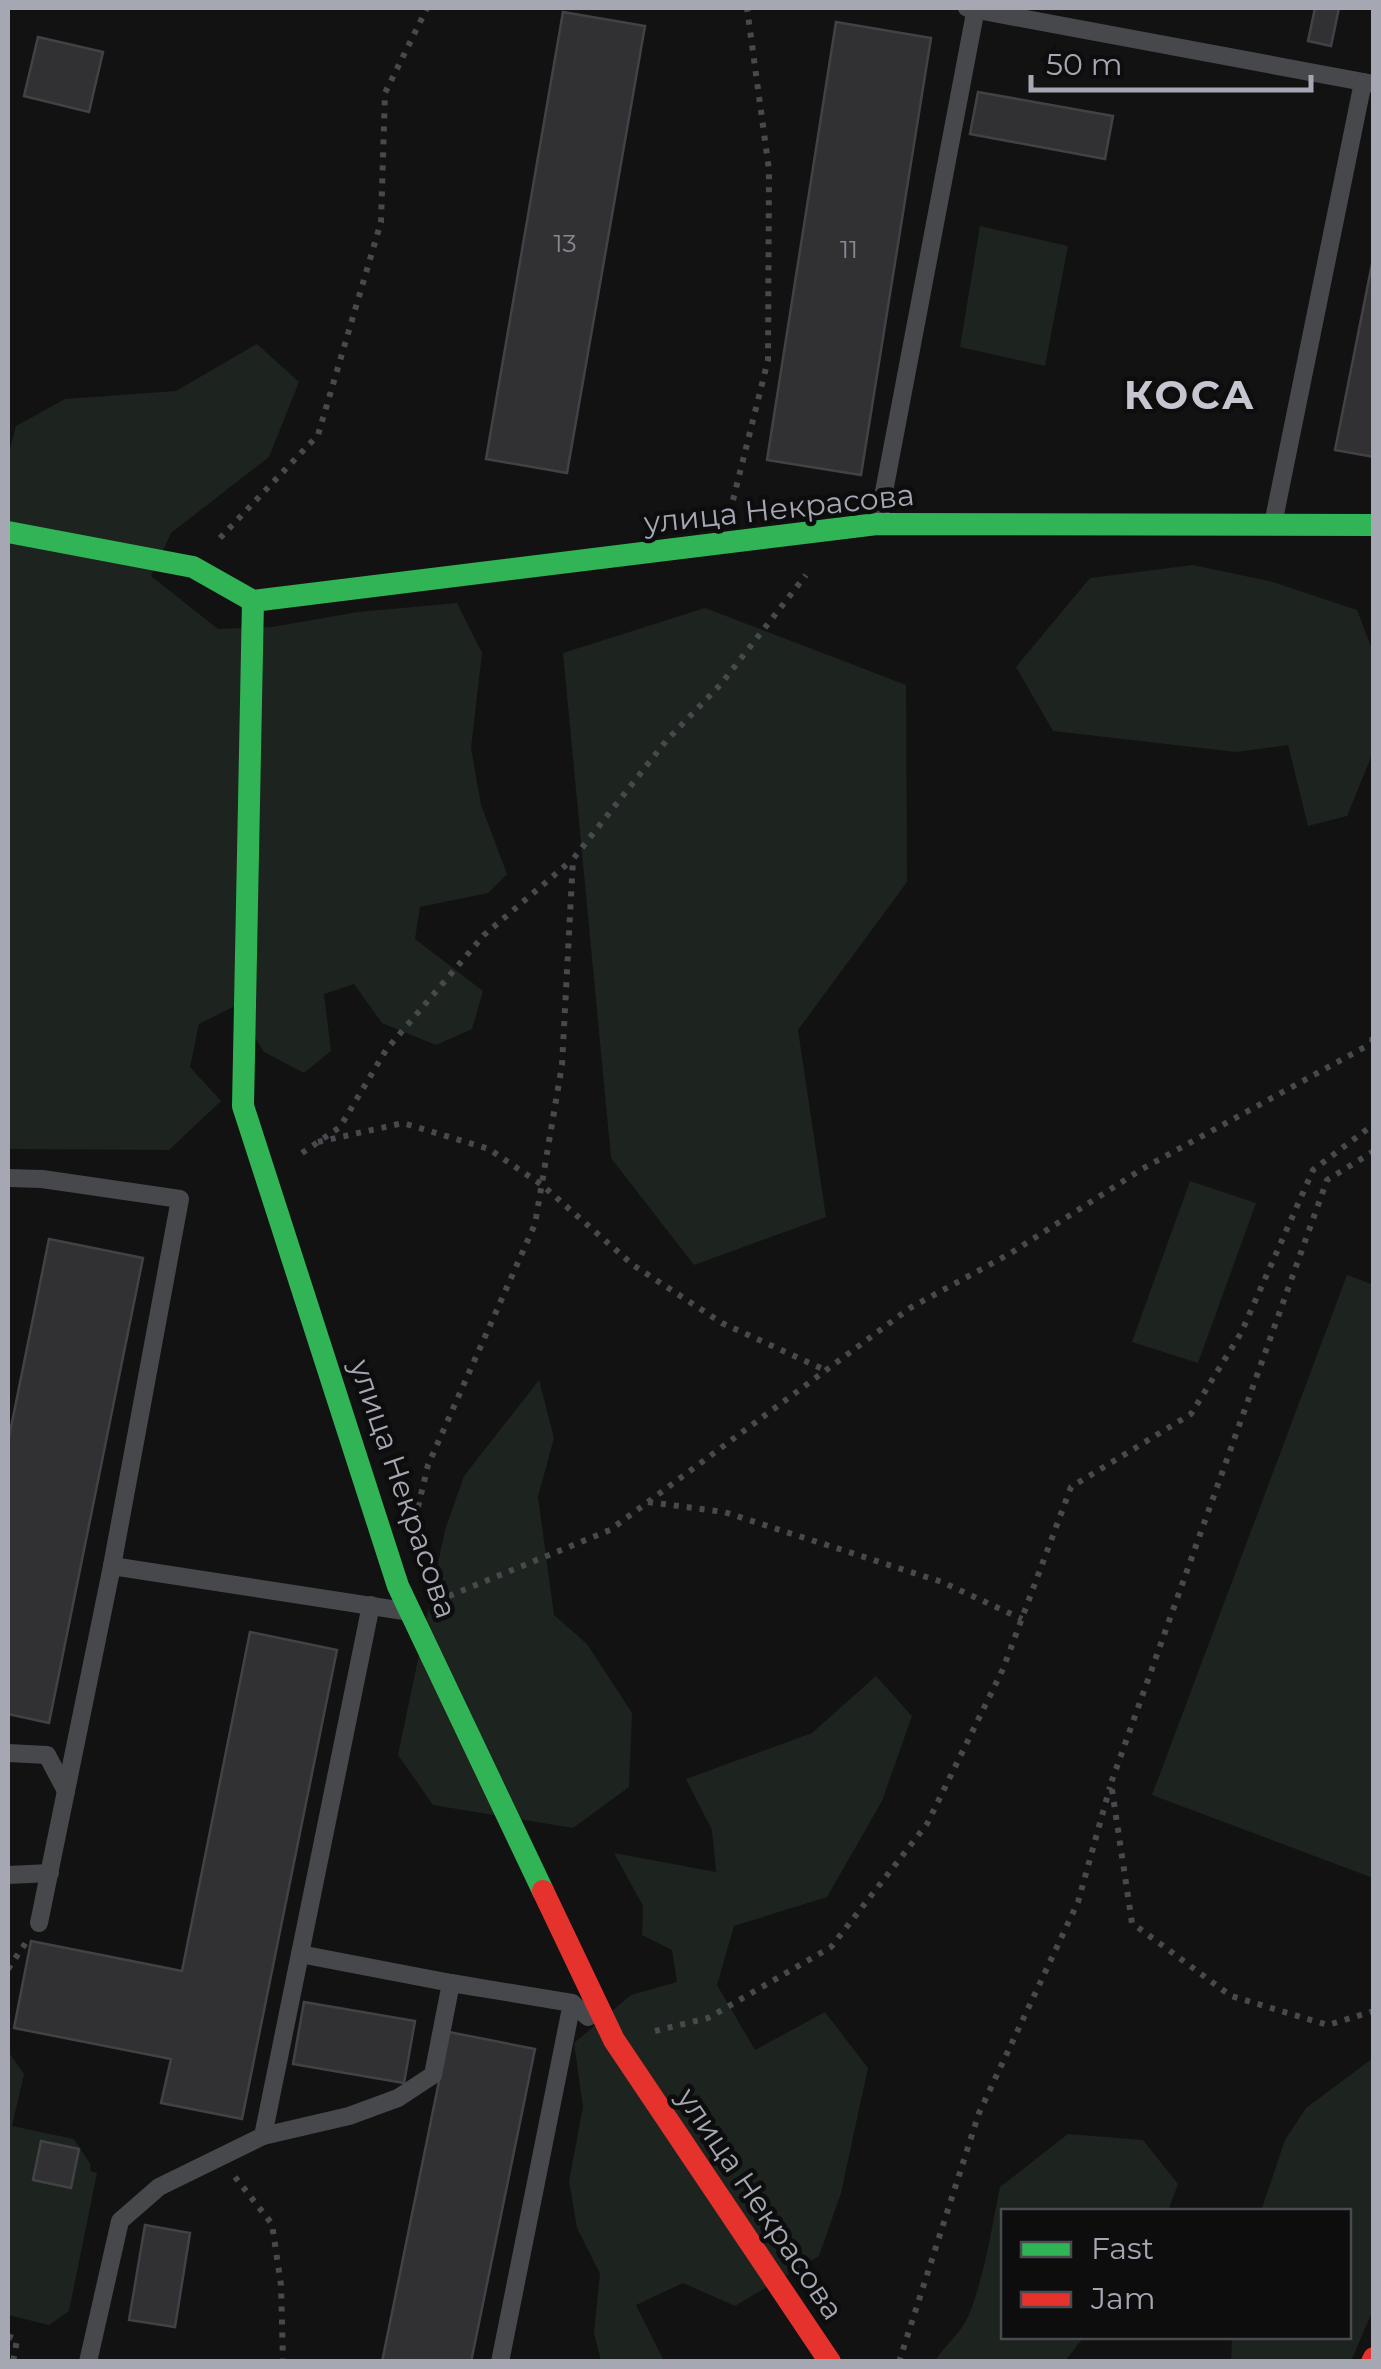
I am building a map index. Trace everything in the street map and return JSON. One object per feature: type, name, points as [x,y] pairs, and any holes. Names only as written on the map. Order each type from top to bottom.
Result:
[{"type":"street","name":"улица Некрасова","points":[[830,2362],[614,2040],[398,1586],[243,1106],[253,601],[878,524],[1374,525]]},
{"type":"street","points":[[8,532],[193,566],[253,601]]},
{"type":"lane","points":[[878,524],[973,8],[1368,83],[1273,524]]},
{"type":"lane","points":[[8,1178],[42,1179],[180,1199],[40,1923]]},
{"type":"lane","points":[[112,1566],[411,1612]]},
{"type":"lane","points":[[263,2136],[371,1606]]},
{"type":"lane","points":[[8,1753],[46,1755],[66,1792]]},
{"type":"lane","points":[[8,1875],[50,1872]]},
{"type":"lane","points":[[300,1954],[572,2003],[614,2040]]},
{"type":"lane","points":[[88,2362],[120,2221],[159,2187],[263,2136],[348,2116],[398,2098],[432,2074],[450,1982]]},
{"type":"lane","points":[[500,2362],[572,2003]]},
{"type":"path","points":[[193,566],[318,435],[381,222],[386,93],[427,8]]},
{"type":"path","points":[[723,543],[768,360],[769,170],[746,8]]},
{"type":"path","points":[[266,1179],[340,1127],[386,1050],[484,935],[573,859],[666,742],[722,684],[813,565]]},
{"type":"path","points":[[416,1517],[428,1465],[535,1224],[562,1065],[573,859]]},
{"type":"path","points":[[411,1612],[610,1530],[910,1308],[1011,1253],[1142,1169],[1373,1042],[1374,1027]]},
{"type":"path","points":[[318,1142],[403,1123],[489,1149],[542,1185],[633,1265],[708,1314],[825,1370]]},
{"type":"path","points":[[614,2040],[708,2018],[832,1947],[928,1824],[1003,1669],[1071,1487],[1190,1414],[1241,1333],[1313,1170],[1374,1124]]},
{"type":"path","points":[[900,2362],[979,2113],[1078,1902],[1112,1783],[1327,1180],[1374,1151]]},
{"type":"path","points":[[646,1502],[724,1512],[942,1582],[1022,1618]]},
{"type":"path","points":[[1112,1783],[1132,1923],[1231,1996],[1328,2025],[1374,2012]]},
{"type":"path","points":[[189,2172],[236,2178],[272,2224],[281,2284],[283,2362]]},
{"type":"path","points":[[8,2336],[17,2340],[13,2362]]},
{"type":"shaded area","points":[[980,226],[1068,246],[1045,366],[960,347]]},
{"type":"shaded area","points":[[257,344],[299,382],[269,457],[171,533],[151,576],[218,629],[272,627],[358,612],[457,603],[482,653],[471,748],[481,805],[507,874],[488,893],[420,907],[415,939],[483,991],[472,1029],[436,1045],[382,1023],[354,984],[324,994],[331,1051],[304,1073],[264,1052],[235,1006],[199,1024],[190,1067],[221,1101],[169,1150],[8,1149],[8,456],[16,426],[65,399],[176,391]]},
{"type":"shaded area","points":[[1193,565],[1273,582],[1357,610],[1373,652],[1374,750],[1347,816],[1308,826],[1288,745],[1236,752],[1053,731],[1016,667],[1090,578]]},
{"type":"shaded area","points":[[705,608],[906,685],[907,882],[798,1030],[826,1217],[694,1265],[611,1158],[563,653]]},
{"type":"shaded area","points":[[1190,1181],[1256,1203],[1198,1363],[1132,1342]]},
{"type":"shaded area","points":[[1347,1275],[1374,1285],[1373,1878],[1152,1795]]},
{"type":"shaded area","points":[[539,1380],[554,1438],[538,1497],[554,1615],[587,1644],[632,1713],[629,1787],[573,1828],[433,1805],[398,1755],[445,1530],[464,1476]]},
{"type":"shaded area","points":[[876,1676],[912,1716],[882,1801],[827,1897],[734,1926],[717,1985],[755,2050],[825,2012],[868,2068],[841,2193],[819,2256],[735,2306],[683,2283],[636,2305],[664,2361],[601,2361],[594,2333],[600,2274],[577,2228],[569,2181],[583,2107],[574,2043],[631,1995],[677,1982],[672,1950],[642,1935],[643,1906],[614,1853],[716,1872],[712,1830],[686,1779],[812,1733]]},
{"type":"shaded area","points":[[8,2051],[24,2074],[12,2126],[74,2139],[91,2165],[90,2171],[97,2173],[69,2311],[49,2325],[8,2315]]},
{"type":"shaded area","points":[[1373,2058],[1373,2310],[1351,2361],[1231,2362],[1232,2339],[1351,2339],[1351,2209],[1262,2209],[1285,2140],[1306,2108]]},
{"type":"shaded area","points":[[1068,2134],[1143,2140],[1178,2184],[1169,2209],[1001,2209],[1001,2339],[1082,2339],[1065,2361],[935,2361],[965,2323],[974,2301],[1000,2187]]},
{"type":"building","points":[[1315,8],[1339,8],[1331,46],[1308,41]]},
{"type":"building","points":[[563,12],[645,26],[567,473],[486,459]]},
{"type":"building","points":[[836,22],[931,38],[861,475],[767,460]]},
{"type":"building","points":[[38,37],[103,52],[89,112],[24,96]]},
{"type":"building","points":[[978,92],[1113,116],[1105,159],[970,134]]},
{"type":"building","points":[[1374,254],[1374,457],[1335,450]]},
{"type":"building","points":[[49,1239],[143,1258],[49,1723],[8,1714],[8,1442]]},
{"type":"building","points":[[250,1632],[337,1650],[242,2119],[161,2103],[171,2059],[14,2028],[31,1941],[182,1971]]},
{"type":"building","points":[[304,2002],[415,2021],[404,2083],[293,2064]]},
{"type":"building","points":[[449,2032],[535,2049],[471,2362],[382,2362]]},
{"type":"building","points":[[41,2141],[79,2149],[71,2188],[33,2180]]},
{"type":"building","points":[[145,2225],[190,2233],[175,2327],[129,2320]]},
{"type":"traffic: fast","points":[[8,532],[193,567],[253,601],[877,524],[1374,525]]},
{"type":"traffic: fast","points":[[253,601],[243,1106],[398,1586],[543,1891]]},
{"type":"traffic: jam","points":[[543,1891],[614,2040],[830,2362]]},
{"type":"traffic: jam","points":[[1372,2362],[1374,2358]]},
{"type":"district","name":"КОСА","points":[[1190,395]]}]
